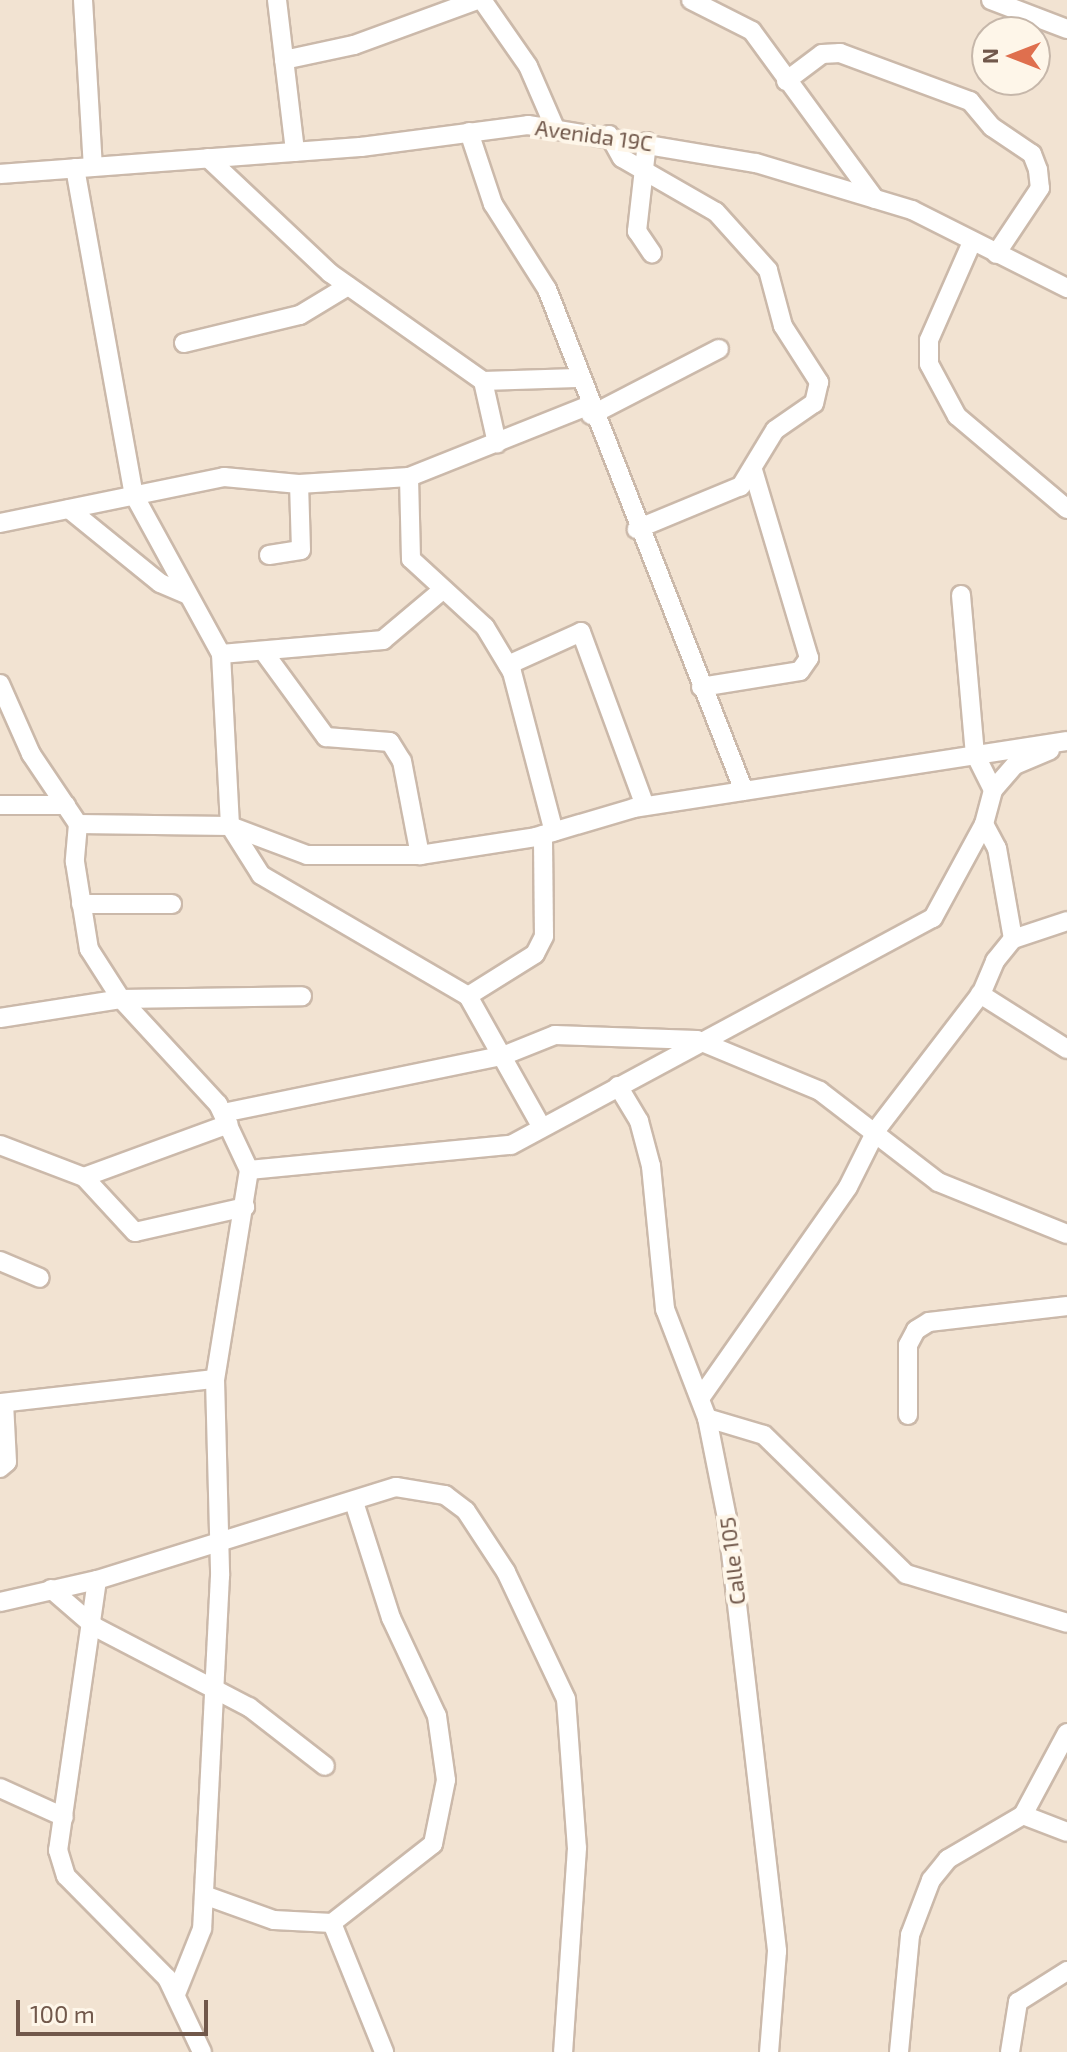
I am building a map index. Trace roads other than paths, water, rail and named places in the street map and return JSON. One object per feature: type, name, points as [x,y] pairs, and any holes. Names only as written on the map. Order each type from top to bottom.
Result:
[{"type":"street","points":[[83,0],[84,168],[134,495],[221,654],[230,826],[261,875],[468,996],[505,1055],[542,1128]]},
{"type":"street","points":[[277,0],[295,152]]},
{"type":"street","points":[[284,60],[354,45],[480,0],[528,66],[555,128]]},
{"type":"street","points":[[691,0],[752,31],[875,199]]},
{"type":"street","points":[[991,0],[1067,29]]},
{"type":"street","points":[[786,81],[822,54],[840,53],[970,101],[992,127],[1032,154],[1038,170],[1040,188],[996,254]]},
{"type":"street","name":"Avenida 19C","points":[[0,174],[295,152],[469,132],[555,128],[756,163],[875,199],[1067,288]]},
{"type":"street","points":[[469,132],[493,204],[547,289],[589,410],[744,791]]},
{"type":"street","points":[[609,135],[622,158],[716,212],[768,270],[783,326],[819,382],[814,403],[775,430],[753,470],[726,495],[637,529]]},
{"type":"street","points":[[647,142],[637,231],[652,253]]},
{"type":"street","points":[[208,158],[348,286],[483,381],[577,378]]},
{"type":"street","points":[[972,242],[929,340],[929,364],[957,416],[1067,509]]},
{"type":"street","points":[[184,343],[300,315],[348,286]]},
{"type":"street","points":[[0,523],[224,477],[299,484],[409,477],[589,410],[719,349]]},
{"type":"street","points":[[483,381],[497,443]]},
{"type":"street","points":[[701,687],[800,671],[809,658],[753,470]]},
{"type":"street","points":[[409,477],[411,559],[440,592],[485,627],[508,665],[548,833],[544,936],[535,954],[468,996]]},
{"type":"street","points":[[269,555],[301,550],[299,484]]},
{"type":"street","points":[[69,509],[160,583],[188,595]]},
{"type":"street","points":[[221,654],[266,655],[383,640],[440,592]]},
{"type":"street","points":[[961,595],[975,754],[993,790]]},
{"type":"street","points":[[508,665],[581,632],[645,806]]},
{"type":"street","points":[[266,655],[326,737],[390,742],[402,761],[420,855]]},
{"type":"street","points":[[0,684],[31,754],[78,824],[81,904],[89,949],[121,999],[226,1118],[249,1170],[215,1379],[218,1538],[202,1929],[176,1994]]},
{"type":"street","points":[[78,824],[230,826],[307,855],[420,855],[548,833],[645,806],[1067,742]]},
{"type":"street","points":[[249,1170],[489,1150],[542,1128],[697,1040],[933,918],[984,824],[993,790],[1015,765],[1067,742]]},
{"type":"street","points":[[0,805],[66,805]]},
{"type":"street","points":[[984,824],[997,848],[1013,939]]},
{"type":"street","points":[[81,904],[172,904]]},
{"type":"street","points":[[701,1397],[848,1187],[874,1134],[980,994],[1013,939],[1067,921]]},
{"type":"street","points":[[980,994],[1067,1049]]},
{"type":"street","points":[[0,1018],[121,999],[302,996]]},
{"type":"street","points":[[84,1177],[226,1118],[505,1055],[555,1035],[697,1040],[820,1091],[938,1182],[1067,1234]]},
{"type":"street","name":"Calle 105","points":[[618,1086],[639,1121],[651,1166],[665,1309],[701,1397],[727,1518],[777,1951],[769,2052]]},
{"type":"street","points":[[0,1145],[84,1177],[128,1228],[144,1234],[245,1207]]},
{"type":"street","points":[[0,1261],[40,1278]]},
{"type":"street","points":[[908,1415],[908,1345],[916,1330],[929,1322],[1067,1306]]},
{"type":"street","points":[[0,1468],[7,1462],[2,1403],[215,1379]]},
{"type":"street","points":[[707,1418],[764,1435],[906,1574],[1067,1623]]},
{"type":"street","points":[[0,1602],[97,1580],[218,1538],[417,1486],[466,1511],[513,1585],[566,1699],[577,1848],[563,2052]]},
{"type":"street","points":[[204,1895],[274,1920],[332,1923],[428,1852],[446,1780],[437,1716],[391,1618],[354,1502]]},
{"type":"street","points":[[97,1580],[95,1627],[58,1850],[66,1876],[113,1917],[176,1994],[202,2052]]},
{"type":"street","points":[[51,1589],[95,1627],[211,1685],[325,1766]]},
{"type":"street","points":[[899,2052],[910,1935],[931,1880],[948,1859],[1023,1815],[1067,1733]]},
{"type":"street","points":[[0,1788],[64,1817]]},
{"type":"street","points":[[1023,1815],[1067,1832]]},
{"type":"street","points":[[332,1923],[384,2052]]},
{"type":"street","points":[[1010,2052],[1018,2002],[1067,1971]]}]
